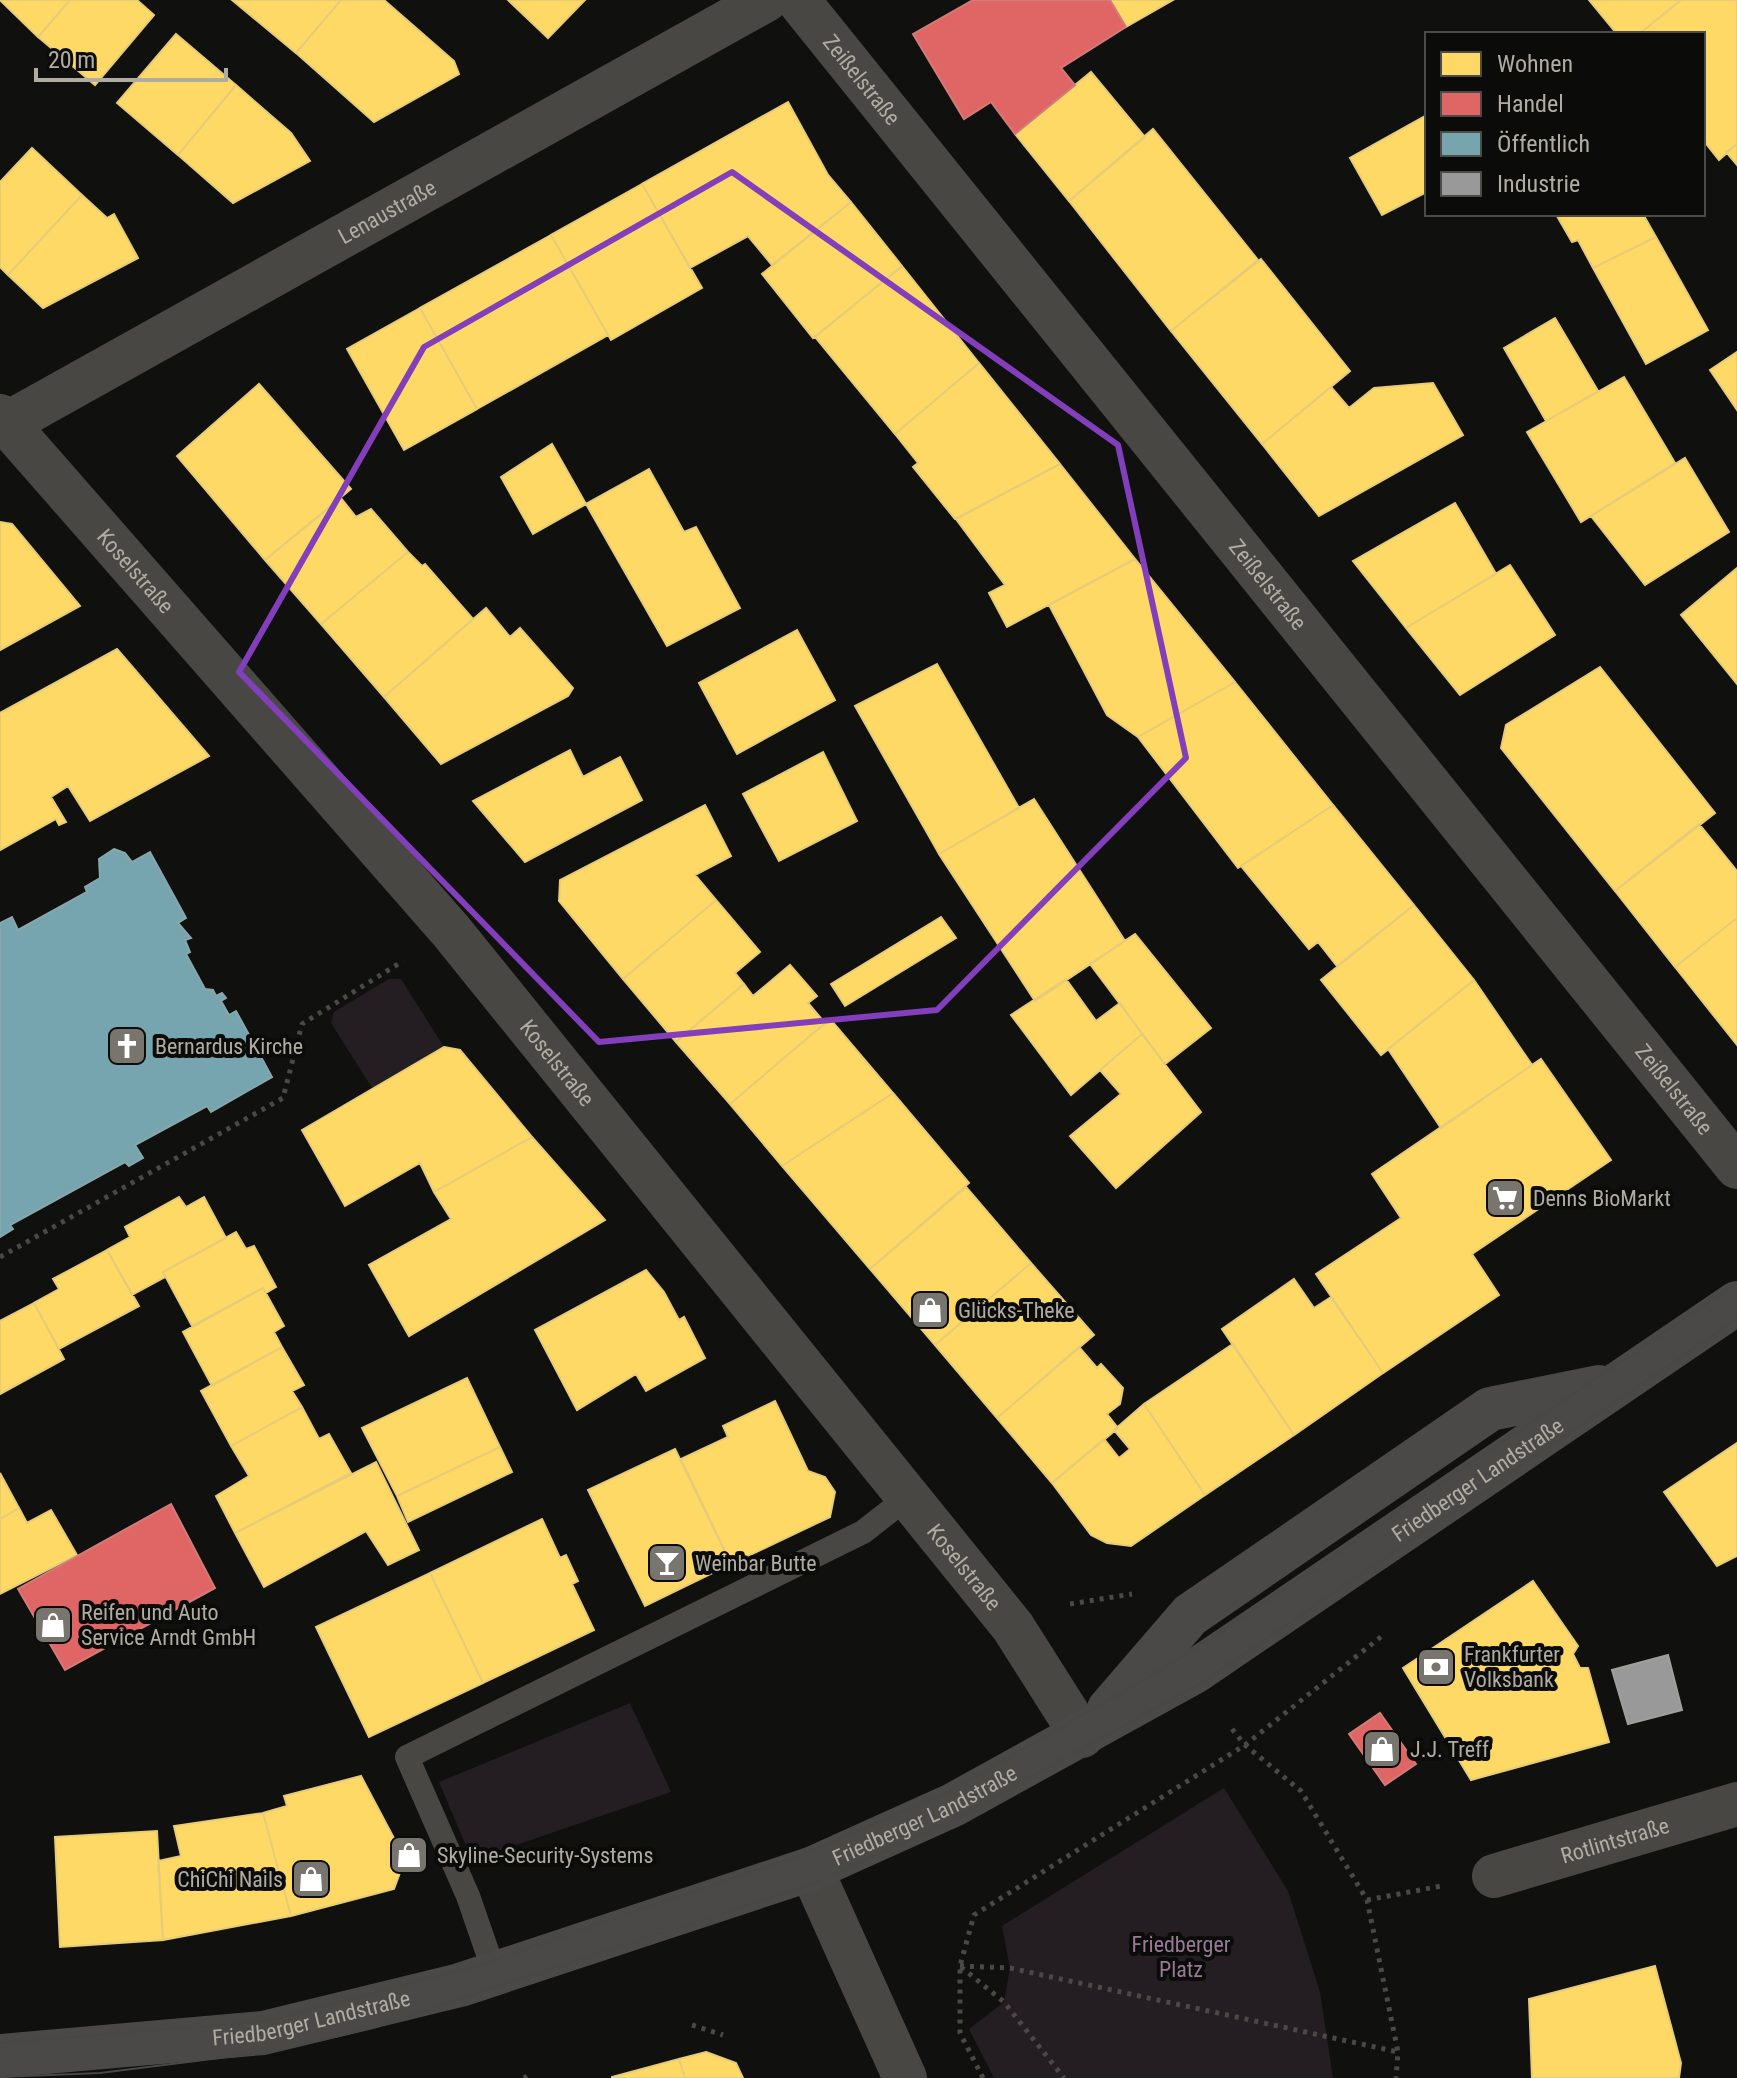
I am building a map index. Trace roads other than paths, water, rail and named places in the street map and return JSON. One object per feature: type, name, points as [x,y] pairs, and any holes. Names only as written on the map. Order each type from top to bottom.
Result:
[{"type":"main road","name":"Friedberger Landstraße","points":[[0,2056],[263,2033],[460,1985],[811,1869],[953,1805],[1194,1672],[1737,1303]]},
{"type":"street","name":"Lenaustraße","points":[[4,420],[766,0]]},
{"type":"street","name":"Zeißelstraße","points":[[798,0],[1737,1167]]},
{"type":"street","name":"Koselstraße","points":[[4,420],[451,931],[1013,1627],[1082,1736]]},
{"type":"street","name":"Rotlintstraße","points":[[1494,1876],[1737,1804]]},
{"type":"street","points":[[811,1869],[905,2078]]},
{"type":"lane","points":[[495,1974],[468,1896],[407,1757],[863,1532],[908,1497]]},
{"type":"tram line","points":[[0,2043],[267,2021],[473,1967],[806,1853],[950,1791],[1183,1657],[1737,1283]]},
{"type":"tram line","points":[[0,2077],[100,2073],[275,2051],[373,2028],[817,1882],[964,1814],[1201,1683],[1737,1319]]},
{"type":"place","name":"Bernardus Kirche","points":[[127,1046]]},
{"type":"place","name":"Denns BioMarkt","points":[[1505,1198]]},
{"type":"place","name":"Glücks-Theke","points":[[930,1310]]},
{"type":"place","name":"Weinbar Butte","points":[[667,1563]]},
{"type":"place","name":"Reifen und Auto Service Arndt GmbH","points":[[53,1625]]},
{"type":"place","name":"Frankfurter Volksbank","points":[[1436,1667]]},
{"type":"place","name":"J.J. Treff","points":[[1382,1749]]},
{"type":"place","name":"Skyline-Security-Systems","points":[[409,1855]]},
{"type":"place","name":"ChiChi Nails","points":[[311,1879]]},
{"type":"park label","name":"Friedberger Platz","points":[[1181,1956]]}]
